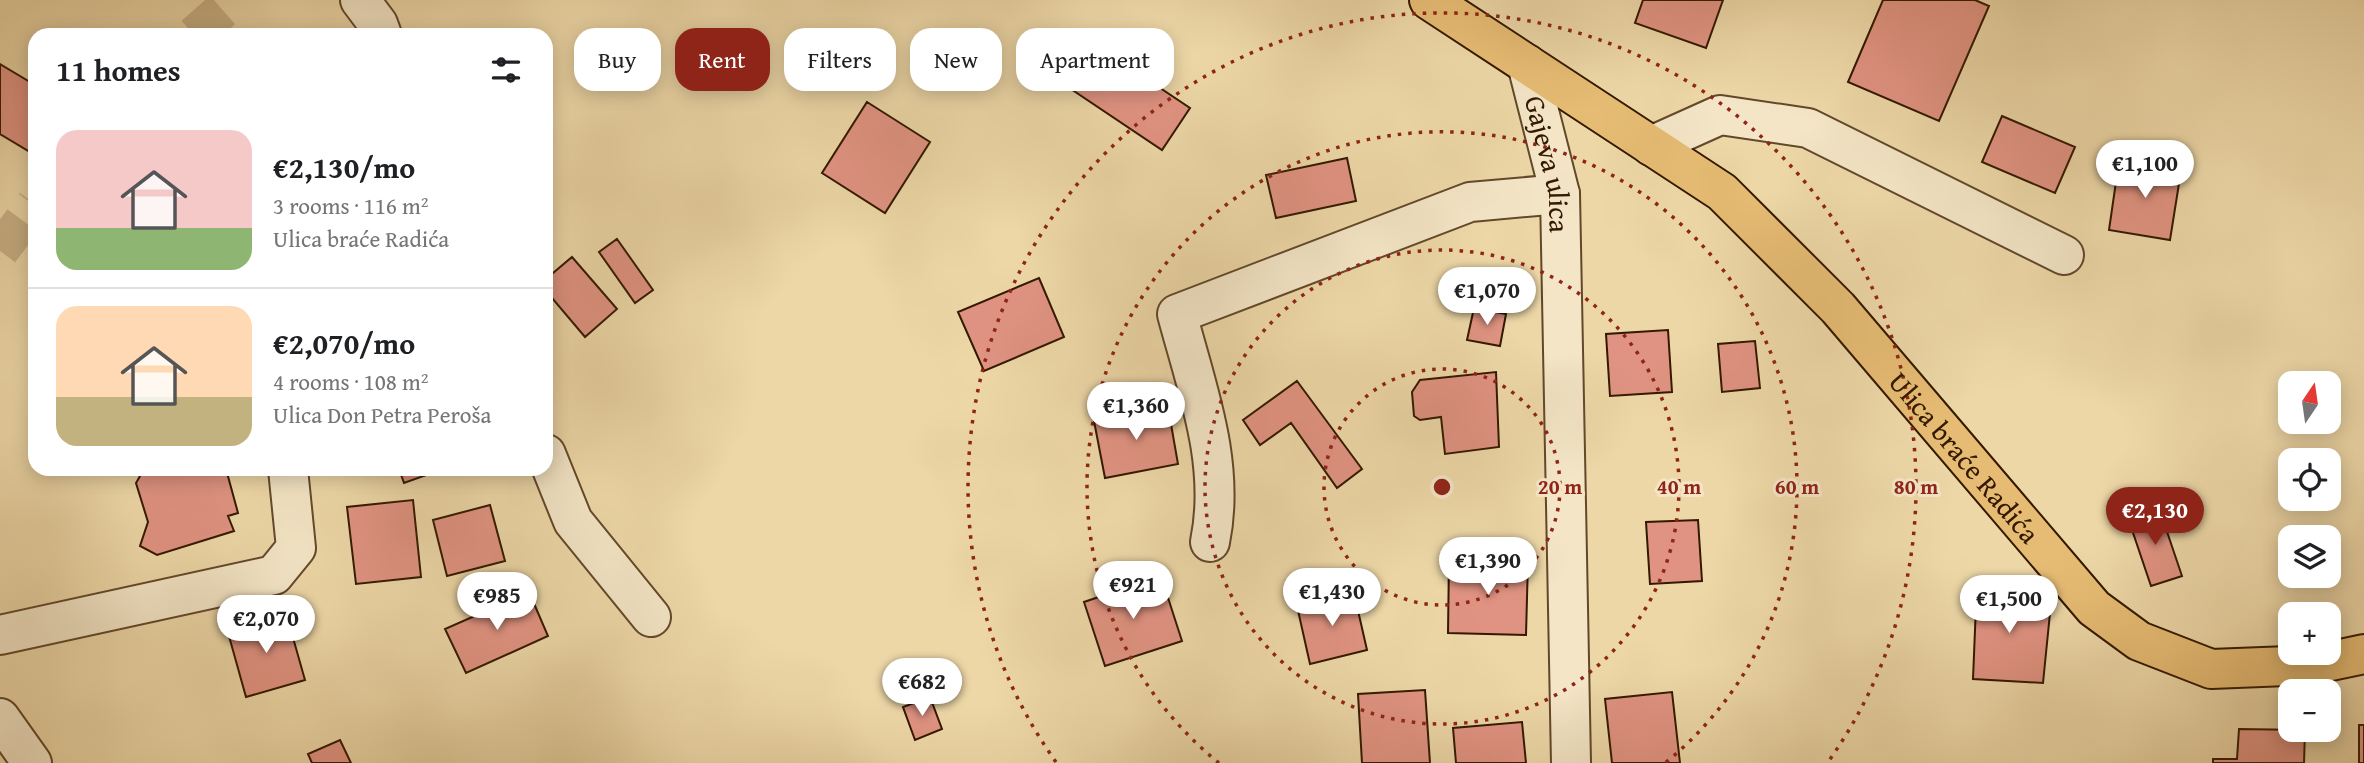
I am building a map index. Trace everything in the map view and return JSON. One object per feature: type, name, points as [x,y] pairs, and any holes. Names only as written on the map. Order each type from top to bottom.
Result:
[{"type":"main road","name":"Gajeva ulica","points":[[1429,0],[1527,64]]},
{"type":"main road","name":"Ulica braće Radića","points":[[1527,64],[1722,192],[1838,308],[2094,608],[2139,641],[2211,669],[2312,665],[2364,654]]},
{"type":"street","points":[[360,0],[379,28]]},
{"type":"street","name":"Gajeva ulica","points":[[1527,64],[1560,194],[1571,763]]},
{"type":"street","points":[[1651,146],[1720,115],[1808,128],[2064,255]]},
{"type":"street","points":[[1210,542],[1217,509],[1213,452],[1177,314],[1471,202],[1560,194]]},
{"type":"street","points":[[553,471],[573,521],[652,617]]},
{"type":"street","points":[[0,635],[274,575],[296,548],[289,476]]},
{"type":"street","points":[[0,718],[32,763]]},
{"type":"building","points":[[1643,0],[1723,0],[1706,48],[1635,23]]},
{"type":"building","points":[[1883,0],[1975,0],[1989,6],[1939,121],[1848,82]]},
{"type":"building","points":[[0,64],[28,81],[28,151],[0,134]]},
{"type":"building","points":[[1074,91],[1165,91],[1190,108],[1162,150]]},
{"type":"building","points":[[867,102],[930,142],[885,213],[822,173]]},
{"type":"building","points":[[2002,116],[2075,147],[2055,193],[1982,162]]},
{"type":"building","points":[[1347,158],[1356,201],[1276,218],[1266,175]]},
{"type":"building","points":[[2119,161],[2181,171],[2170,240],[2109,230]]},
{"type":"building","points":[[617,239],[653,290],[635,303],[599,252]]},
{"type":"building","points":[[572,257],[617,309],[585,337],[553,299],[553,273]]},
{"type":"building","points":[[1039,278],[1064,337],[984,371],[958,312]]},
{"type":"building","points":[[1474,308],[1506,314],[1500,346],[1467,340]]},
{"type":"building","points":[[1668,330],[1672,392],[1610,396],[1606,334]]},
{"type":"building","points":[[1755,341],[1760,388],[1722,392],[1718,344]]},
{"type":"building","points":[[1496,372],[1499,447],[1445,454],[1441,417],[1420,420],[1414,416],[1412,392],[1420,380]]},
{"type":"building","points":[[1297,381],[1362,469],[1337,488],[1291,423],[1260,445],[1243,420]]},
{"type":"building","points":[[1168,407],[1178,464],[1105,478],[1094,421]]},
{"type":"building","points":[[140,476],[228,476],[238,513],[228,516],[234,531],[157,555],[140,546],[148,522],[136,483]]},
{"type":"building","points":[[402,476],[424,476],[404,483]]},
{"type":"building","points":[[413,500],[421,577],[356,584],[347,507]]},
{"type":"building","points":[[490,505],[505,561],[447,576],[433,520]]},
{"type":"building","points":[[2159,508],[2182,576],[2151,586],[2128,518]]},
{"type":"building","points":[[1698,520],[1702,581],[1650,584],[1646,522]]},
{"type":"building","points":[[1449,560],[1528,561],[1526,635],[1448,633]]},
{"type":"building","points":[[1161,576],[1182,641],[1105,666],[1084,602]]},
{"type":"building","points":[[1977,581],[2028,587],[2026,609],[2050,613],[2043,683],[1973,679]]},
{"type":"building","points":[[529,592],[548,636],[466,673],[445,629]]},
{"type":"building","points":[[1354,593],[1367,650],[1310,664],[1297,606]]},
{"type":"building","points":[[286,613],[305,680],[246,697],[227,629]]},
{"type":"building","points":[[1425,690],[1430,763],[1362,763],[1358,694]]},
{"type":"building","points":[[1672,692],[1680,763],[1612,763],[1605,699]]},
{"type":"building","points":[[930,697],[942,729],[915,740],[903,707]]},
{"type":"building","points":[[1522,722],[1526,763],[1456,763],[1453,728]]},
{"type":"building","points":[[2359,725],[2364,725],[2364,763],[2359,763]]},
{"type":"building","points":[[2239,729],[2278,730],[2278,742],[2305,742],[2304,763],[2213,763],[2213,759],[2237,759]]},
{"type":"building","points":[[340,740],[351,763],[312,763],[308,754]]},
{"type":"tunnel","points":[[202,28],[234,0]]},
{"type":"tunnel","points":[[0,251],[28,213]]}]
